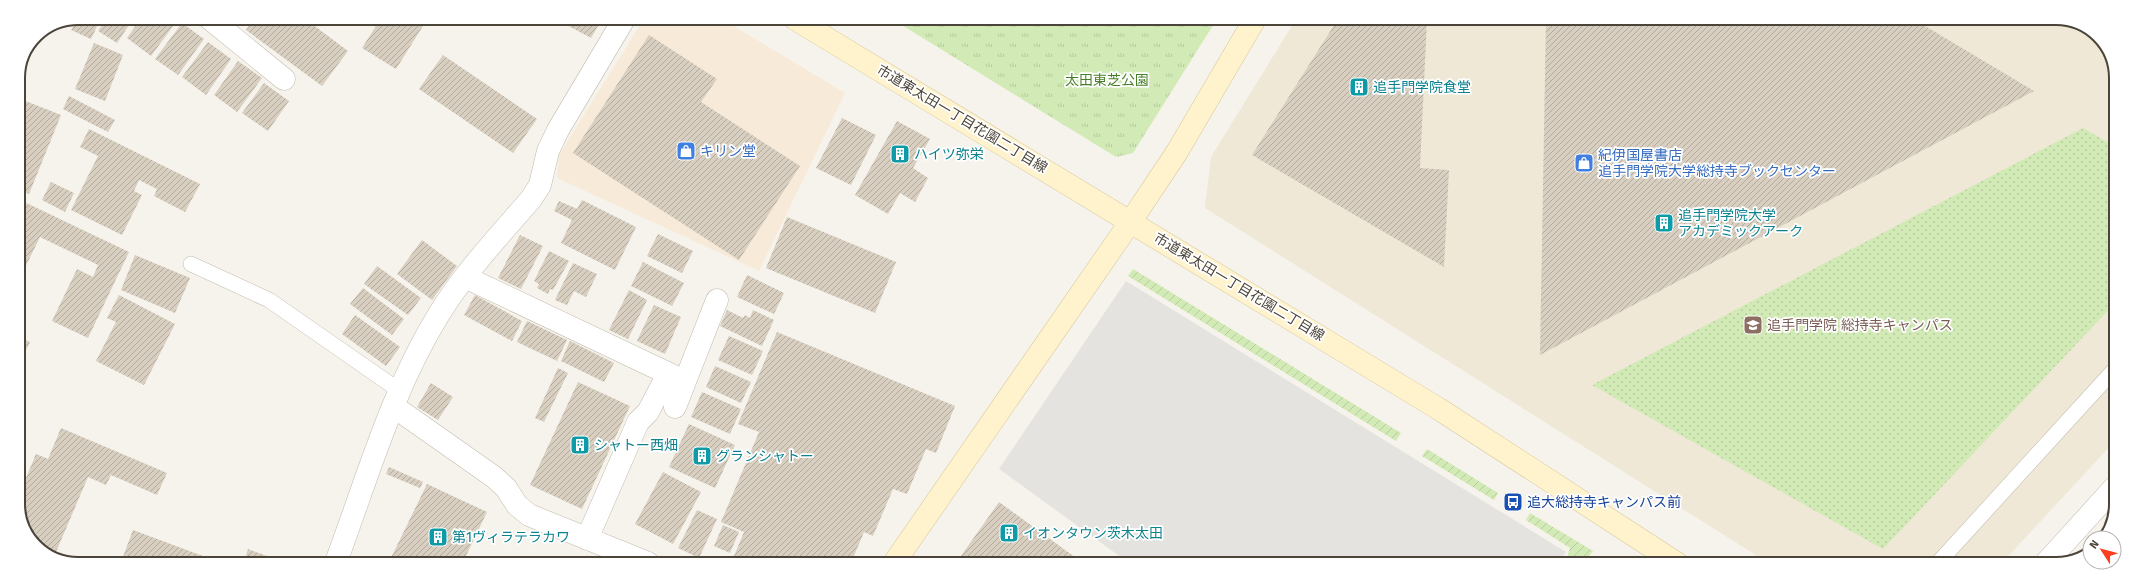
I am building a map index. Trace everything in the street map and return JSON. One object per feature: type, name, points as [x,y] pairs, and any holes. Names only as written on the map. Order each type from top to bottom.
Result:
[{"type":"street","points":[[218,25],[284,79]]},
{"type":"street","points":[[338,557],[396,398],[432,326],[465,277],[531,199],[540,186],[548,151],[558,130],[620,25]]},
{"type":"street","name":"市道東太田一丁目花園二丁目線","points":[[805,25],[1131,221],[1439,409],[1667,557]]},
{"type":"street","points":[[898,557],[1131,221],[1177,152],[1251,25]]},
{"type":"street","points":[[465,277],[676,377]]},
{"type":"street","points":[[587,539],[638,422],[676,377],[717,300]]},
{"type":"street","points":[[675,407],[676,377]]},
{"type":"street","points":[[396,398],[494,477],[506,488],[522,510],[536,519],[633,557]]},
{"type":"street","points":[[2051,557],[2109,494]]},
{"type":"lane","points":[[191,264],[269,300],[396,398]]},
{"type":"lane","points":[[1943,557],[2109,377]]},
{"type":"shaded area","points":[[640,25],[732,25],[845,93],[759,271],[557,178],[559,155]]},
{"type":"shaded area","name":"追手門学院 総持寺キャンパス","points":[[1292,25],[2063,25],[2070,27],[2085,34],[2096,43],[2105,58],[2109,75],[2109,447],[2007,557],[1759,557],[1205,208],[1211,157]]},
{"type":"shaded area","points":[[1126,281],[1566,552],[1562,557],[1121,557],[999,469]]},
{"type":"green space","name":"太田東芝公園","points":[[902,25],[1213,25],[1133,153],[1116,157]]},
{"type":"green space","points":[[2083,128],[2109,143],[2109,309],[1883,549],[1592,385]]},
{"type":"green space","points":[[1133,269],[1401,433],[1396,441],[1128,276]]},
{"type":"green space","points":[[1427,449],[1498,493],[1494,500],[1422,456]]},
{"type":"green space","points":[[1530,513],[1593,551],[1588,557],[1568,557],[1570,548],[1526,520]]},
{"type":"building","points":[[74,25],[98,25],[91,39],[71,30]]},
{"type":"building","points":[[102,25],[129,25],[117,43],[98,31]]},
{"type":"building","points":[[136,25],[174,25],[151,56],[127,38]]},
{"type":"building","points":[[180,25],[185,25],[204,39],[178,75],[155,59]]},
{"type":"building","points":[[249,25],[313,25],[348,51],[322,86],[246,30]]},
{"type":"building","points":[[377,25],[424,25],[396,69],[362,48]]},
{"type":"building","points":[[567,25],[599,25],[591,38]]},
{"type":"building","name":"追手門学院食堂","points":[[1334,25],[1427,25],[1420,168],[1449,170],[1444,267],[1252,155]]},
{"type":"building","name":"追手門学院大学 アカデミックアーク","points":[[1546,25],[1923,25],[2034,91],[1540,355]]},
{"type":"building","points":[[649,35],[717,79],[701,102],[800,166],[739,260],[573,153]]},
{"type":"building","points":[[208,42],[231,59],[206,95],[182,77]]},
{"type":"building","points":[[94,43],[123,55],[105,101],[75,89]]},
{"type":"building","points":[[443,55],[537,119],[513,153],[419,89]]},
{"type":"building","points":[[238,61],[262,78],[237,112],[214,95]]},
{"type":"building","points":[[264,83],[289,101],[268,131],[242,113]]},
{"type":"building","points":[[69,96],[115,120],[108,132],[63,109]]},
{"type":"building","points":[[25,101],[61,115],[29,194],[25,193]]},
{"type":"building","points":[[842,118],[876,135],[851,185],[816,168]]},
{"type":"building","name":"ハイツ弥栄","points":[[897,121],[930,139],[913,168],[928,178],[915,202],[900,193],[888,214],[855,195]]},
{"type":"building","points":[[89,129],[200,184],[185,212],[154,196],[157,189],[139,180],[134,191],[142,195],[122,235],[71,210],[98,156],[80,147]]},
{"type":"building","points":[[51,182],[74,193],[65,212],[42,200]]},
{"type":"building","points":[[582,200],[636,227],[615,270],[561,243],[572,220],[554,211],[559,201],[577,209]]},
{"type":"building","points":[[25,202],[129,252],[88,338],[52,321],[77,269],[93,277],[98,265],[40,237],[25,268]]},
{"type":"building","points":[[787,217],[896,262],[875,313],[766,268]]},
{"type":"building","points":[[658,234],[693,251],[682,273],[647,256]]},
{"type":"building","points":[[520,235],[543,246],[521,289],[498,278]]},
{"type":"building","points":[[422,240],[457,266],[432,300],[397,274]]},
{"type":"building","points":[[549,251],[569,261],[553,290],[550,289],[548,294],[537,288],[539,284],[534,281]]},
{"type":"building","points":[[135,255],[190,278],[175,313],[121,290]]},
{"type":"building","points":[[643,262],[684,283],[672,306],[631,286]]},
{"type":"building","points":[[573,263],[597,274],[586,297],[574,291],[567,305],[555,300]]},
{"type":"building","points":[[377,266],[421,298],[408,315],[364,284]]},
{"type":"building","points":[[747,275],[784,293],[774,314],[737,297]]},
{"type":"building","points":[[363,288],[404,319],[392,335],[350,304]]},
{"type":"building","points":[[629,290],[647,300],[628,339],[609,330]]},
{"type":"building","points":[[119,295],[175,324],[144,385],[96,361],[116,322],[107,318]]},
{"type":"building","points":[[475,295],[522,321],[512,341],[464,315]]},
{"type":"building","points":[[654,305],[681,317],[665,354],[637,341]]},
{"type":"building","points":[[727,310],[743,318],[745,315],[750,318],[753,310],[774,320],[762,346],[720,326]]},
{"type":"building","points":[[355,315],[400,347],[386,366],[342,334]]},
{"type":"building","points":[[527,321],[567,340],[557,361],[517,342]]},
{"type":"building","points":[[777,332],[955,406],[936,453],[926,449],[907,494],[893,489],[873,536],[864,532],[854,557],[734,557],[744,532],[721,522],[759,432],[738,424]]},
{"type":"building","points":[[729,336],[763,351],[752,375],[718,360]]},
{"type":"building","points":[[25,340],[30,342],[25,352]]},
{"type":"building","points":[[570,341],[614,363],[604,382],[561,361]]},
{"type":"building","points":[[715,366],[751,382],[741,403],[706,387]]},
{"type":"building","points":[[558,368],[568,373],[544,422],[535,418]]},
{"type":"building","name":"シャトー西畑","points":[[578,382],[630,406],[582,509],[530,485]]},
{"type":"building","points":[[431,383],[453,397],[438,420],[417,407]]},
{"type":"building","points":[[702,392],[741,409],[730,434],[691,417]]},
{"type":"building","name":"グランシャトー","points":[[689,424],[735,445],[715,488],[669,467]]},
{"type":"building","points":[[61,428],[167,473],[157,495],[111,475],[106,485],[88,477],[56,552],[38,539],[29,524],[25,507],[25,480],[36,454],[48,459]]},
{"type":"building","points":[[389,467],[423,482],[420,488],[386,474]]},
{"type":"building","points":[[663,472],[701,492],[673,544],[635,524]]},
{"type":"building","name":"第1ヴィラテラカワ","points":[[427,484],[487,512],[465,557],[391,557]]},
{"type":"building","name":"イオンタウン茨木太田","points":[[999,502],[1075,557],[960,557]]},
{"type":"building","points":[[697,510],[717,519],[699,557],[678,548]]},
{"type":"building","points":[[723,525],[739,532],[730,553],[714,546]]},
{"type":"building","points":[[133,530],[206,557],[123,557]]},
{"type":"building","points":[[248,549],[270,557],[246,557]]},
{"type":"place","name":"追手門学院食堂","points":[[1359,87]]},
{"type":"place","name":"キリン堂","points":[[686,151]]},
{"type":"place","name":"ハイツ弥栄","points":[[900,154]]},
{"type":"place","name":"紀伊国屋書店 追手門学院大学総持寺ブックセンター","points":[[1584,163]]},
{"type":"place","name":"追手門学院大学 アカデミックアーク","points":[[1664,223]]},
{"type":"place","name":"追手門学院 総持寺キャンパス","points":[[1753,325]]},
{"type":"place","name":"シャトー西畑","points":[[580,445]]},
{"type":"place","name":"グランシャトー","points":[[702,456]]},
{"type":"place","name":"追大総持寺キャンパス前","points":[[1513,502]]},
{"type":"place","name":"イオンタウン茨木太田","points":[[1009,533]]},
{"type":"place","name":"第1ヴィラテラカワ","points":[[438,537]]}]
